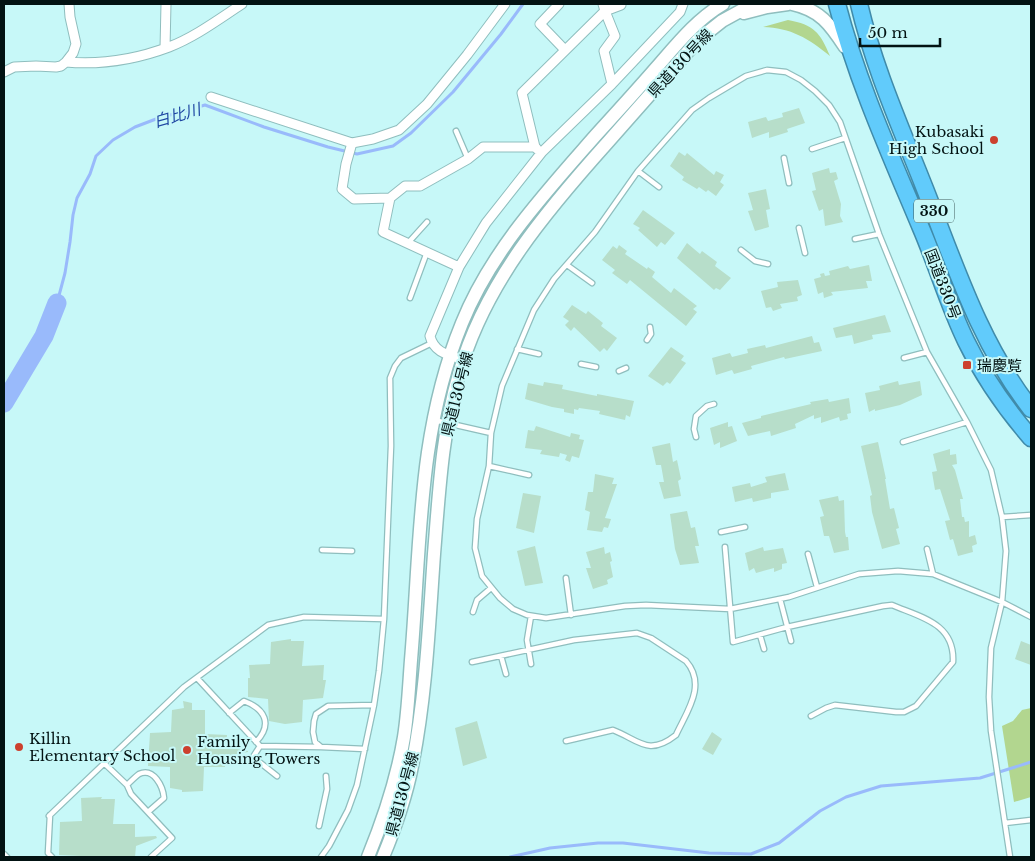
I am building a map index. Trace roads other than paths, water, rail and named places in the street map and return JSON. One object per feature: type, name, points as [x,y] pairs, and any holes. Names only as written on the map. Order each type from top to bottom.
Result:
[{"type":"highway","name":"国道330号","points":[[837,4],[851,55],[966,341],[1000,398],[1031,438]]},
{"type":"highway","name":"国道330号","points":[[859,4],[874,58],[973,310],[995,355],[1031,409]]},
{"type":"main road","name":"県道130号線","points":[[368,857],[392,793],[404,737],[413,637],[422,492],[433,420],[450,355],[463,321],[479,288],[505,245],[568,168],[685,34],[723,4]]},
{"type":"main road","name":"県道130号線","points":[[383,857],[395,826],[412,767],[421,713],[439,493],[448,422],[464,360],[477,326],[518,252],[574,180],[698,40],[722,21],[753,4]]},
{"type":"main road","points":[[722,21],[754,10],[790,4],[812,9],[836,32],[851,55]]},
{"type":"street","points":[[4,72],[14,67],[56,67],[66,62],[73,53],[76,44],[70,17],[70,4]]},
{"type":"street","points":[[165,48],[166,4]]},
{"type":"street","points":[[66,62],[79,63],[132,58],[165,48],[206,27],[242,4]]},
{"type":"street","points":[[211,97],[352,144],[373,139],[399,130],[427,104],[505,4]]},
{"type":"street","points":[[559,4],[540,24],[565,50]]},
{"type":"street","points":[[464,360],[438,351],[432,344],[430,336],[459,267],[486,223],[538,150],[612,84],[680,12],[683,4]]},
{"type":"street","points":[[538,150],[522,93],[604,8],[622,6]]},
{"type":"street","points":[[604,8],[615,36],[604,51],[612,84]]},
{"type":"street","points":[[352,144],[347,159],[342,189],[354,200],[390,198],[405,186],[420,186],[468,159],[483,147],[538,150]]},
{"type":"street","points":[[390,198],[383,232],[459,267]]},
{"type":"lane","points":[[1010,857],[991,730],[989,697],[991,648],[1002,602],[1006,551],[1002,517],[991,470],[968,422],[927,352],[879,234],[840,122],[815,91],[801,80],[786,72],[768,70],[746,76],[692,110],[638,171],[595,232],[554,279],[534,310],[502,386],[491,433],[489,466],[477,519],[475,548],[482,576],[491,588],[513,608],[531,616],[546,618],[625,606],[730,609],[780,599],[858,574],[898,571],[933,574],[1002,602],[1031,617]]},
{"type":"lane","points":[[456,131],[468,159]]},
{"type":"lane","points":[[812,149],[845,138]]},
{"type":"lane","points":[[784,158],[789,183]]},
{"type":"lane","points":[[638,171],[659,187]]},
{"type":"lane","points":[[408,243],[427,222]]},
{"type":"lane","points":[[799,228],[805,253]]},
{"type":"lane","points":[[855,239],[879,234]]},
{"type":"lane","points":[[740,250],[755,261],[768,264]]},
{"type":"lane","points":[[410,298],[427,252]]},
{"type":"lane","points":[[567,265],[592,284]]},
{"type":"lane","points":[[647,340],[651,334],[650,327]]},
{"type":"lane","points":[[321,857],[335,836],[348,810],[358,778],[374,705],[384,619],[391,446],[390,378],[401,358],[432,344]]},
{"type":"lane","points":[[517,349],[539,354]]},
{"type":"lane","points":[[904,358],[927,352]]},
{"type":"lane","points":[[581,364],[596,367]]},
{"type":"lane","points":[[619,371],[626,368]]},
{"type":"lane","points":[[696,437],[694,429],[696,416],[707,406],[714,404]]},
{"type":"lane","points":[[433,420],[491,433]]},
{"type":"lane","points":[[903,442],[968,422]]},
{"type":"lane","points":[[489,466],[528,475]]},
{"type":"lane","points":[[1002,517],[1031,515]]},
{"type":"lane","points":[[721,532],[745,527]]},
{"type":"lane","points":[[725,547],[733,642],[787,627],[879,606],[892,605],[938,626],[945,632],[952,650],[953,662],[916,706],[896,712],[836,705],[811,716]]},
{"type":"lane","points":[[927,549],[933,574]]},
{"type":"lane","points":[[322,550],[352,551]]},
{"type":"lane","points":[[808,554],[817,587]]},
{"type":"lane","points":[[566,578],[571,615]]},
{"type":"lane","points":[[473,612],[477,600],[491,588]]},
{"type":"lane","points":[[780,599],[791,641]]},
{"type":"lane","points":[[531,616],[527,640],[531,664]]},
{"type":"lane","points":[[52,857],[48,853],[50,815],[184,687],[268,625],[304,617],[384,619]]},
{"type":"lane","points":[[472,662],[574,640],[637,633],[651,638],[686,661],[693,671],[696,680],[694,697],[676,735],[671,739],[656,746],[648,746],[640,744],[613,730],[566,740]]},
{"type":"lane","points":[[760,635],[764,649]]},
{"type":"lane","points":[[501,656],[506,674]]},
{"type":"lane","points":[[197,678],[260,746],[365,749]]},
{"type":"lane","points":[[229,713],[244,701],[255,705],[263,715],[266,723],[266,730],[256,742]]},
{"type":"lane","points":[[320,747],[315,742],[313,732],[316,714],[320,710],[328,706],[374,705]]},
{"type":"lane","points":[[260,746],[253,757],[277,776]]},
{"type":"lane","points":[[104,763],[127,784],[130,794],[172,838],[151,857]]},
{"type":"lane","points":[[127,784],[141,774],[148,773],[154,776],[163,791],[164,798],[148,812]]},
{"type":"lane","points":[[319,826],[328,789],[326,776]]},
{"type":"lane","points":[[1005,823],[1031,820]]},
{"type":"lane","points":[[4,854],[7,857]]},
{"type":"waterway","name":"白比川","points":[[57,303],[65,273],[77,198],[90,174],[96,156],[113,140],[135,127],[156,119],[205,105],[264,127],[357,154],[393,146],[411,133],[453,92],[523,4]]},
{"type":"waterway","name":"白比川","points":[[4,403],[44,336],[57,303]]},
{"type":"waterway","points":[[510,857],[550,848],[598,843],[623,843],[709,853],[751,854],[779,843],[820,811],[846,797],[881,786],[980,778],[1031,762]]},
{"type":"place","name":"Kubasaki High School","points":[[994,140]]},
{"type":"place","name":"瑞慶覧","points":[[967,365]]},
{"type":"place","name":"Killin Elementary School","points":[[19,747]]},
{"type":"place","name":"Family Housing Towers","points":[[187,750]]}]
